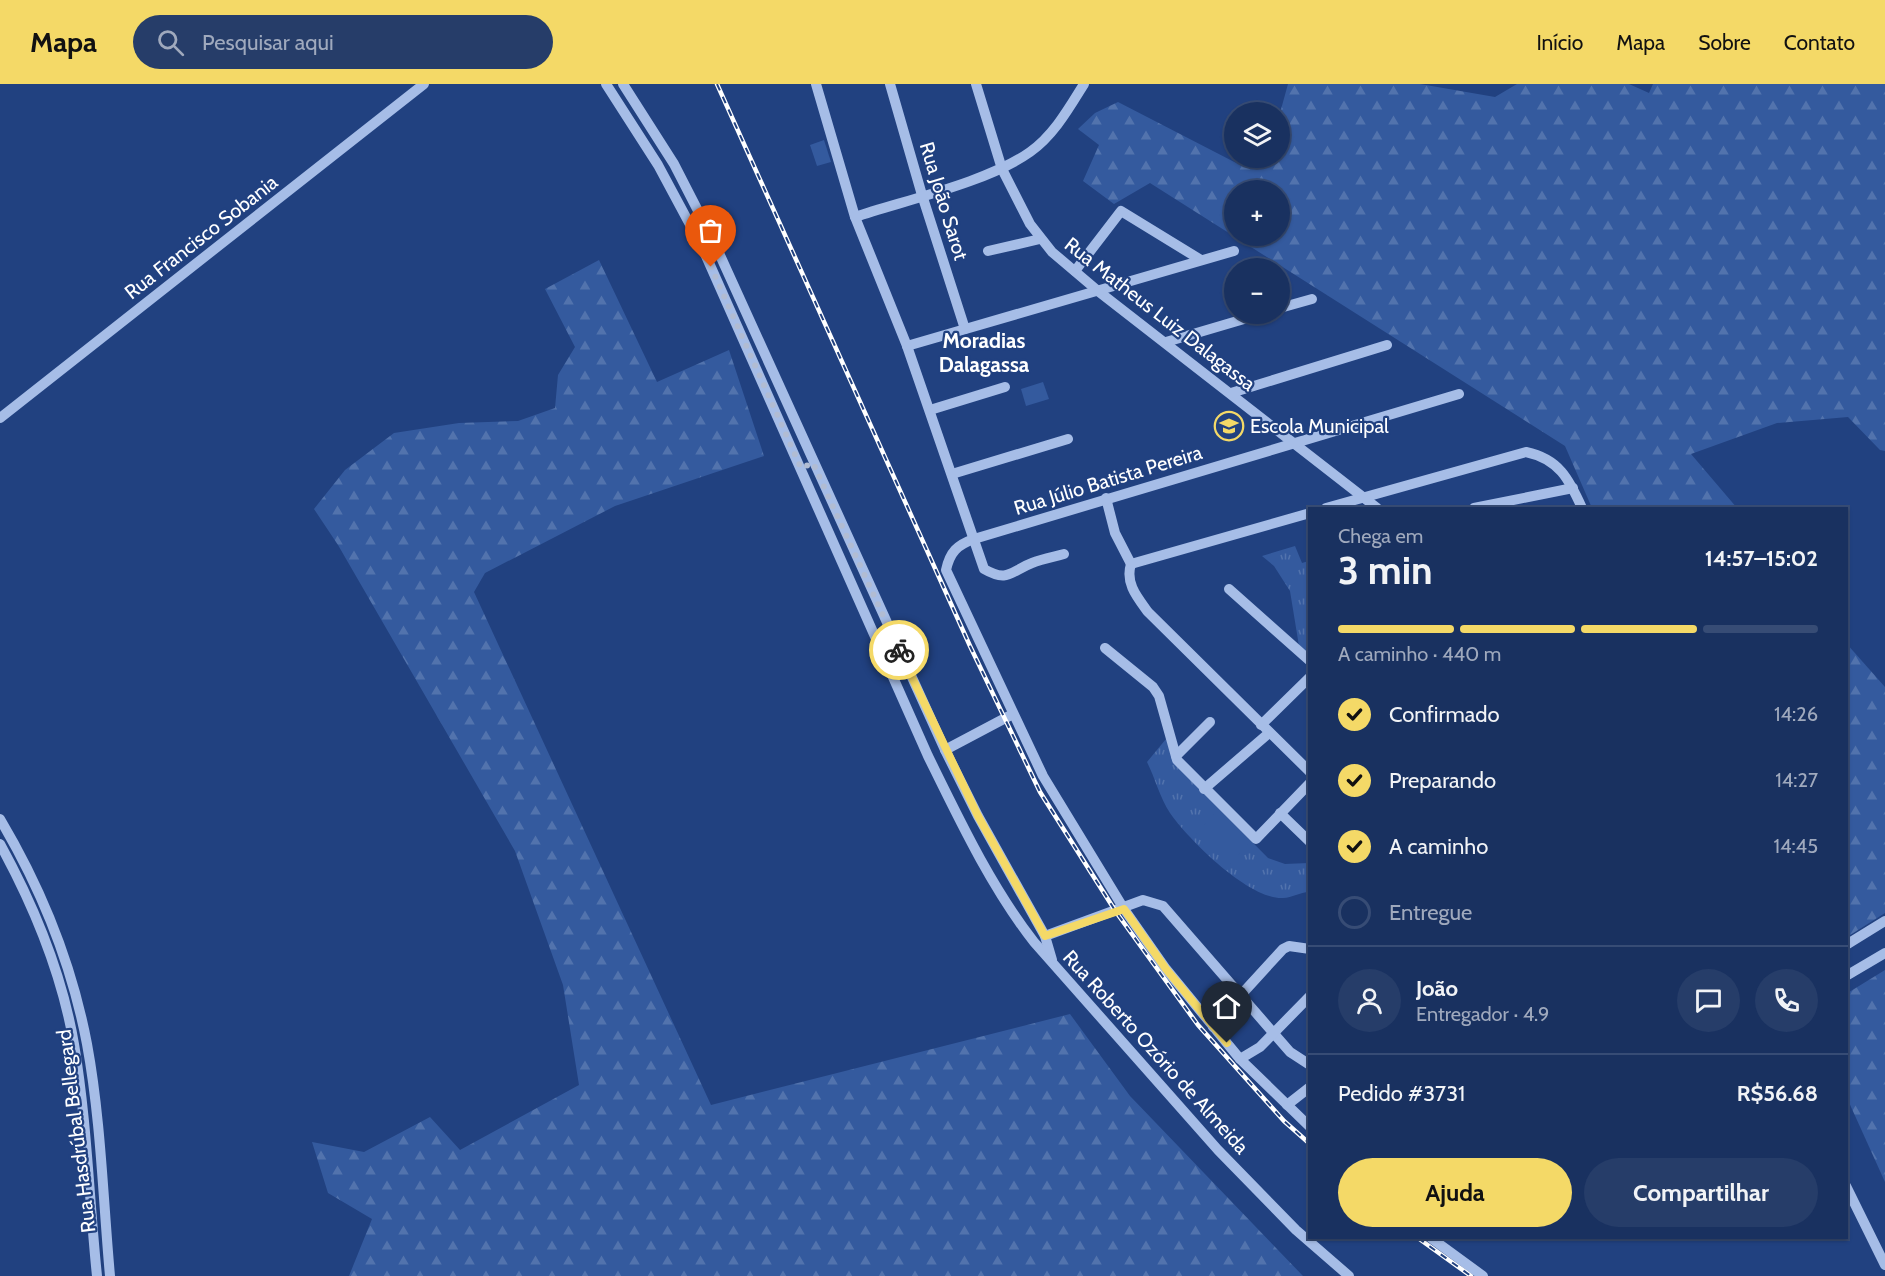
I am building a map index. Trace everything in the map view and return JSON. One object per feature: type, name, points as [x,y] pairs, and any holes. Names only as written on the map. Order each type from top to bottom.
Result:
[{"type":"street","name":"Rua Francisco Sobania","points":[[0,417],[424,84]]},
{"type":"street","name":"Rua Roberto Ozório de Almeida","points":[[606,84],[662,172],[702,247],[944,789],[1012,910],[1053,963],[1218,1150],[1296,1230],[1349,1276]]},
{"type":"street","points":[[816,84],[855,217],[907,346],[984,569],[995,575],[1010,576],[1031,563],[1064,554]]},
{"type":"street","name":"Rua João Sarot","points":[[890,84],[922,195],[965,329]]},
{"type":"street","name":"Rua Matheus Luiz Dalagassa","points":[[976,84],[1002,169],[1040,239],[1098,291],[1376,507]]},
{"type":"street","points":[[855,217],[1002,169],[1031,151],[1050,133],[1084,84]]},
{"type":"street","points":[[615,97],[625,86],[674,164],[700,214],[945,750],[978,816],[1045,936],[1053,963]]},
{"type":"street","points":[[662,172],[674,164]]},
{"type":"street","points":[[1075,271],[1121,211],[1202,260]]},
{"type":"street","points":[[688,220],[700,214]]},
{"type":"street","points":[[988,250],[1040,239]]},
{"type":"street","points":[[702,247],[714,242]]},
{"type":"street","points":[[907,346],[1234,251]]},
{"type":"street","points":[[1290,305],[1312,298]]},
{"type":"street","points":[[1166,342],[1228,324]]},
{"type":"street","points":[[1231,393],[1387,345]]},
{"type":"street","points":[[930,410],[1005,387]]},
{"type":"street","name":"Rua Júlio Batista Pereira","points":[[1308,1125],[1240,1059],[1166,969],[1124,909],[1043,776],[946,570],[949,556],[954,550],[974,539],[1459,394]]},
{"type":"street","points":[[784,430],[796,425]]},
{"type":"street","points":[[952,474],[1068,439]]},
{"type":"street","points":[[1330,507],[1526,452],[1543,456],[1555,463],[1573,488],[1582,507]]},
{"type":"street","points":[[801,468],[813,463]]},
{"type":"street","points":[[1479,507],[1573,488]]},
{"type":"street","points":[[1107,498],[1115,533],[1131,564],[1128,575],[1133,592],[1148,612],[1308,770]]},
{"type":"street","points":[[1131,564],[1308,514]]},
{"type":"street","points":[[1229,589],[1308,659]]},
{"type":"street","points":[[1105,648],[1153,687],[1159,696],[1176,756],[1204,789],[1256,839],[1308,785]]},
{"type":"street","points":[[1261,725],[1308,679]]},
{"type":"street","points":[[945,750],[1013,714]]},
{"type":"street","points":[[1176,756],[1210,722]]},
{"type":"street","points":[[1204,789],[1269,733]]},
{"type":"street","points":[[1280,813],[1308,840]]},
{"type":"street","name":"Rua Hasdrúbal Bellegard","points":[[0,819],[33,882],[52,926],[81,1018],[94,1095],[110,1276]]},
{"type":"street","name":"Rua Hasdrúbal Bellegard","points":[[0,844],[39,924],[69,1022],[80,1092],[97,1276]]},
{"type":"street","points":[[1045,936],[1124,909],[1143,900],[1163,906],[1290,1052],[1308,1064]]},
{"type":"street","points":[[1848,944],[1885,921]]},
{"type":"street","points":[[1214,1027],[1232,1010],[1240,996],[1289,946],[1308,949]]},
{"type":"street","points":[[1848,975],[1885,953]]},
{"type":"street","points":[[1240,1059],[1260,1047],[1308,998]]},
{"type":"street","points":[[1287,1105],[1308,1089]]},
{"type":"street","points":[[1848,1190],[1885,1265]]},
{"type":"street","points":[[1432,1239],[1483,1276]]},
{"type":"green space","points":[[1288,84],[1420,84],[1495,97],[1517,84],[1629,84],[1649,93],[1653,84],[1885,84],[1885,451],[1880,450],[1848,417],[1777,423],[1691,454],[1736,507],[1592,507],[1565,446],[1290,272],[1290,258],[1268,258],[1249,246],[1290,246],[1290,180],[1224,180],[1224,230],[1150,183],[1114,204],[1083,181],[1099,145],[1078,129],[1095,113],[1118,102],[1224,157],[1224,168],[1290,168],[1290,102],[1283,102]]},
{"type":"green space","points":[[824,140],[831,162],[817,166],[810,145]]},
{"type":"green space","points":[[599,260],[657,382],[729,350],[764,456],[615,506],[485,573],[474,592],[711,1105],[1070,1014],[1130,1096],[1303,1276],[349,1276],[372,1219],[328,1193],[312,1142],[364,1152],[430,1117],[460,1150],[579,1085],[563,985],[515,851],[338,545],[314,509],[345,470],[394,433],[459,423],[518,421],[555,408],[558,375],[575,347],[545,289]]},
{"type":"green space","points":[[1043,382],[1049,399],[1026,406],[1021,389]]},
{"type":"green space","points":[[1295,546],[1302,563],[1308,561],[1308,655],[1299,646],[1290,591],[1274,566],[1262,556]]},
{"type":"green space","points":[[1848,645],[1885,687],[1885,913],[1848,936]]},
{"type":"green space","points":[[1166,739],[1176,765],[1268,858],[1285,864],[1308,863],[1308,892],[1283,898],[1269,896],[1237,879],[1220,866],[1190,838],[1170,813],[1147,762]]},
{"type":"green space","points":[[1214,814],[1248,844],[1230,864],[1196,834]]},
{"type":"green space","points":[[1885,970],[1885,1182],[1848,1100],[1848,993]]},
{"type":"railway","points":[[717,84],[970,646],[1040,792],[1116,912],[1198,1025],[1284,1121],[1308,1142]]},
{"type":"railway","points":[[1419,1239],[1471,1276]]},
{"type":"way so far","points":[[711,267],[801,468],[813,463],[899,650]]},
{"type":"place","name":"Escola Municipal","points":[[1229,426]]},
{"type":"district","name":"Moradias Dalagassa","points":[[984,352]]},
{"type":"route","points":[[899,650],[978,816],[1045,936],[1124,909],[1166,969],[1227,1043]]}]
